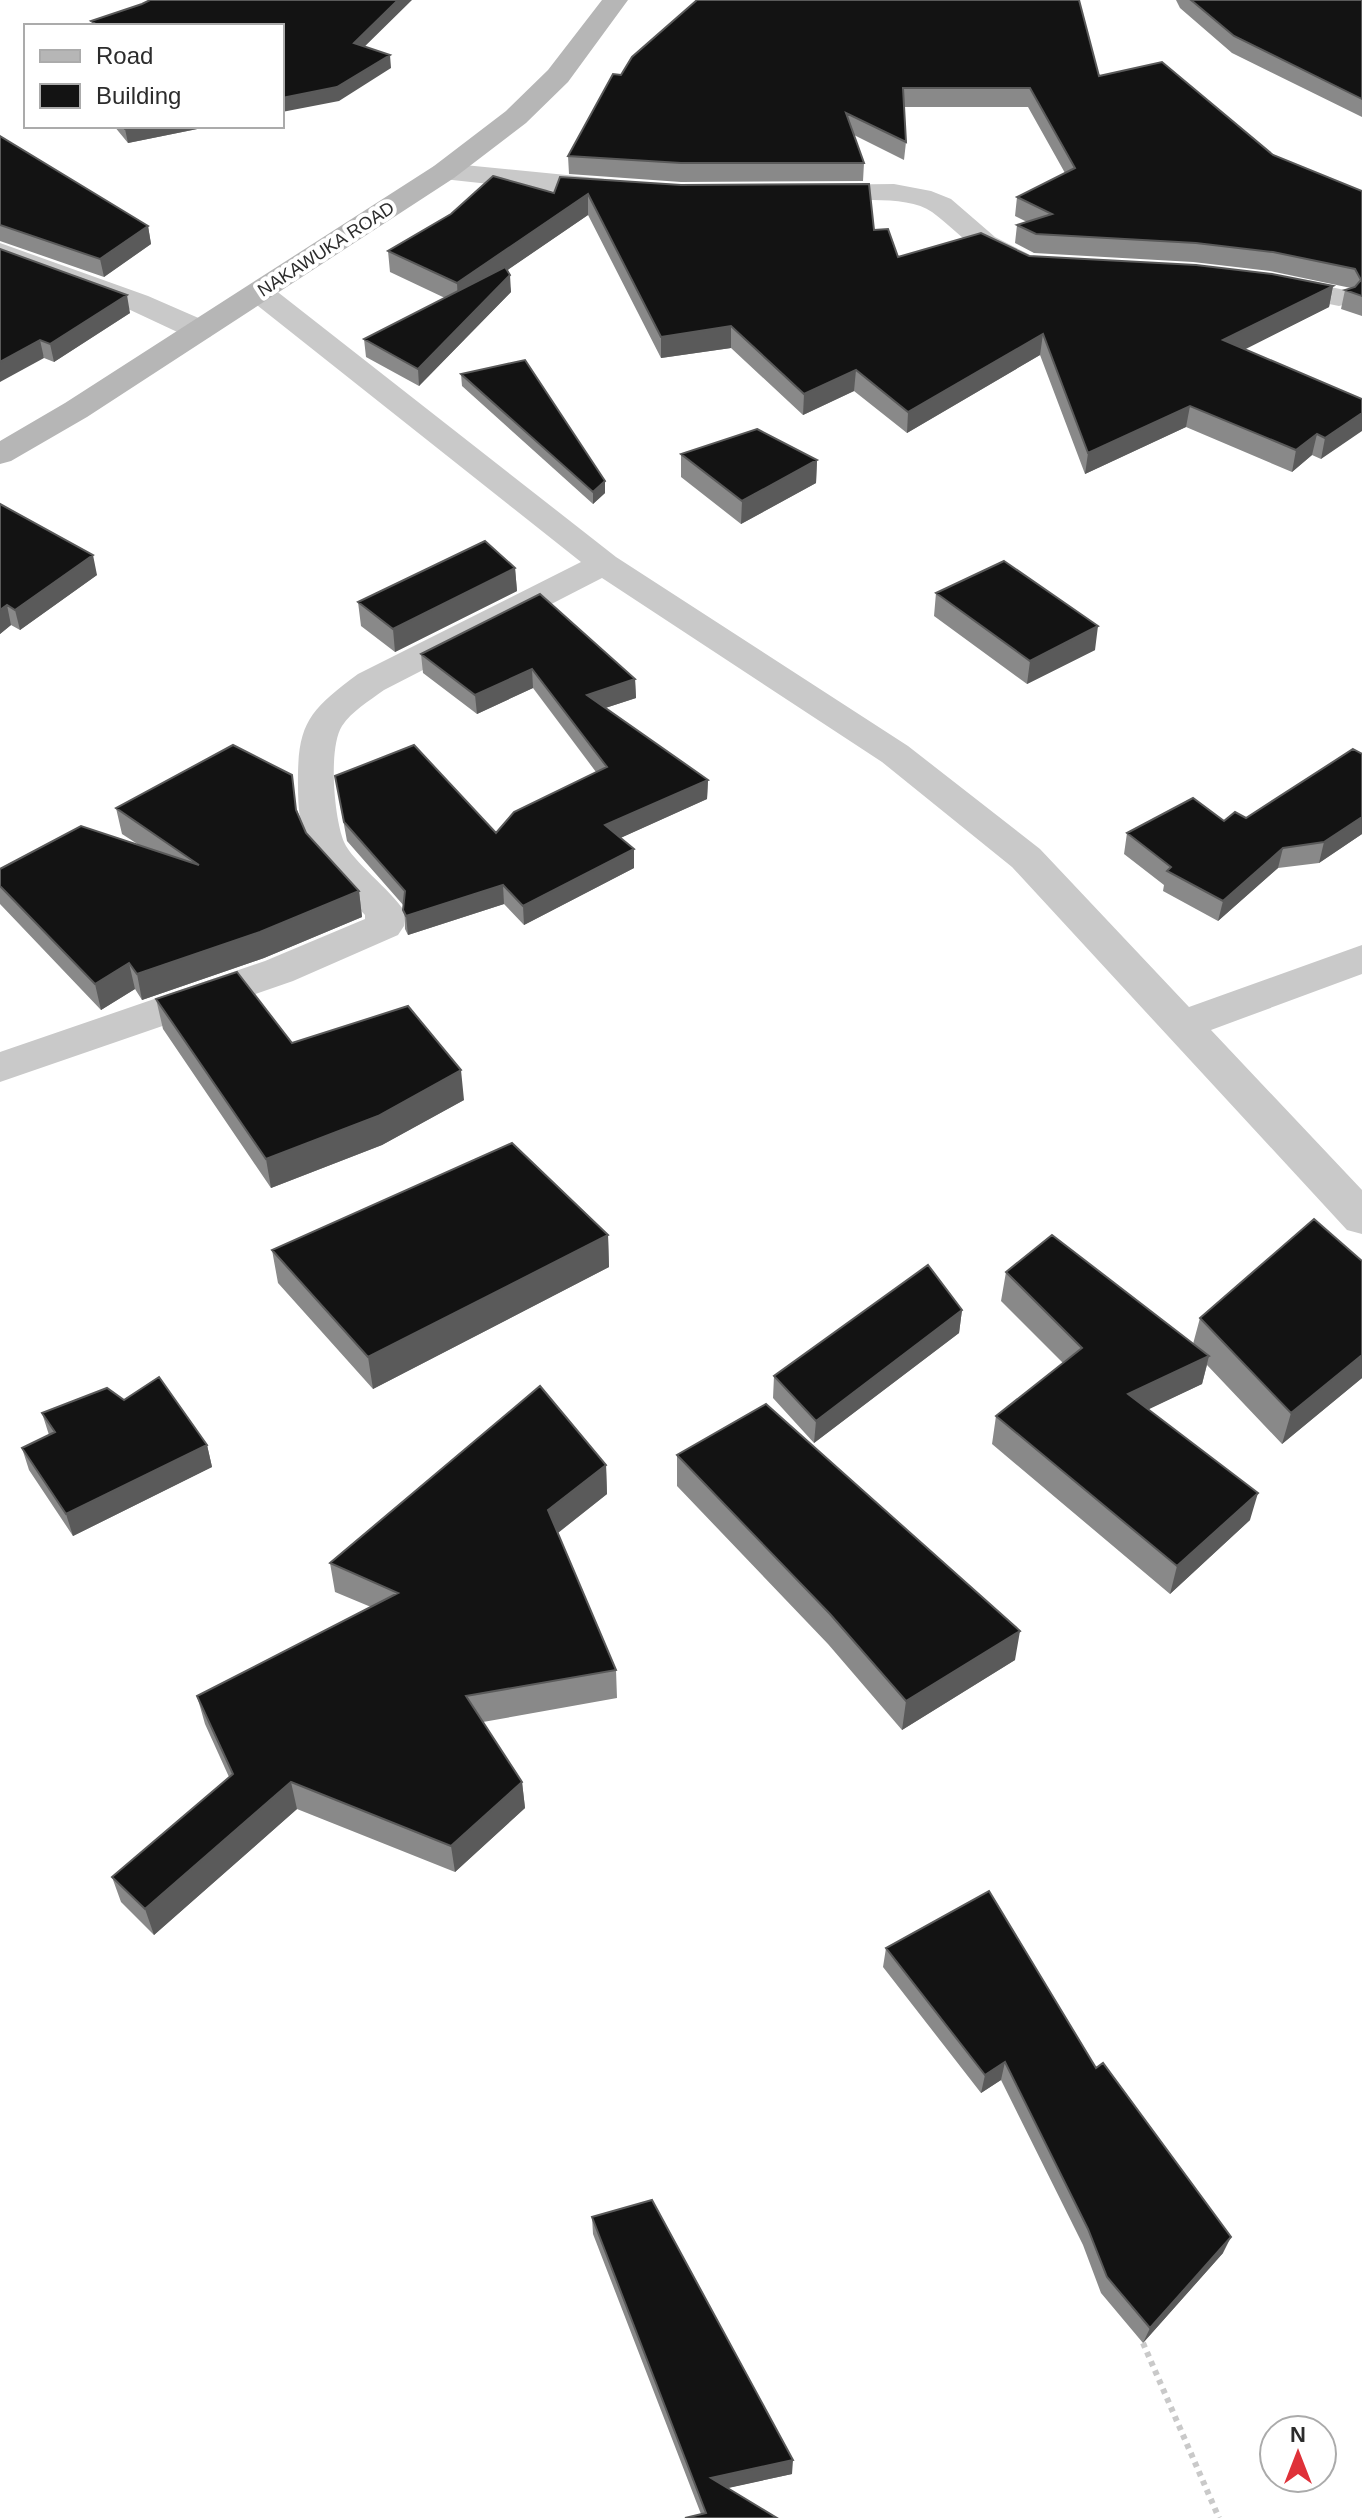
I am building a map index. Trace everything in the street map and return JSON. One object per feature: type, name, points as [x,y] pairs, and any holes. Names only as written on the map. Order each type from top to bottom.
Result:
[{"type":"main road","name":"NAKAWUKA ROAD","points":[[0,454],[76,410],[444,172],[516,117],[558,76],[615,0]]},
{"type":"street","points":[[444,172],[537,184],[649,192]]},
{"type":"street","points":[[774,194],[894,193],[921,197],[941,205],[985,243],[1006,256],[1027,265],[1056,267]]},
{"type":"street","points":[[0,252],[122,296],[199,330]]},
{"type":"street","points":[[1239,280],[1339,297]]},
{"type":"street","points":[[259,292],[604,564],[895,754],[1014,848],[1362,1218]]},
{"type":"street","points":[[0,1067],[279,971],[384,926],[385,912],[326,847],[317,801],[316,747],[324,724],[343,703],[371,682],[604,564]]},
{"type":"street","points":[[1182,1025],[1362,959]]},
{"type":"path","points":[[1143,2343],[1219,2518]]},
{"type":"building","points":[[150,0],[398,0],[354,43],[390,55],[337,87],[284,98],[284,24],[96,24],[91,21]]},
{"type":"building","points":[[697,0],[1079,0],[1099,76],[1162,62],[1273,155],[1362,191],[1362,296],[1345,290],[1355,287],[1361,280],[1355,269],[1273,252],[1196,243],[1036,234],[1017,225],[1052,214],[1017,197],[1075,168],[1030,88],[903,88],[906,142],[846,113],[864,163],[681,163],[568,156],[613,74],[621,75],[632,57]]},
{"type":"building","points":[[1191,0],[1362,0],[1362,99],[1234,36]]},
{"type":"building","points":[[0,136],[148,226],[100,259],[0,225]]},
{"type":"building","points":[[493,176],[554,193],[560,177],[681,185],[869,184],[874,230],[888,229],[898,257],[981,233],[1029,256],[1196,265],[1272,274],[1333,286],[1223,340],[1362,399],[1362,413],[1325,438],[1317,434],[1296,450],[1190,406],[1088,453],[1043,334],[908,412],[856,370],[804,394],[731,326],[661,337],[588,194],[457,283],[388,251],[451,214]]},
{"type":"building","points":[[0,249],[127,295],[50,344],[40,340],[0,362]]},
{"type":"building","points":[[505,267],[510,275],[418,369],[364,339]]},
{"type":"building","points":[[525,360],[605,481],[593,492],[461,374]]},
{"type":"building","points":[[757,429],[817,460],[742,501],[681,454]]},
{"type":"building","points":[[0,504],[93,555],[15,610],[7,605],[0,610]]},
{"type":"building","points":[[485,541],[515,568],[393,629],[358,602]]},
{"type":"building","points":[[1004,561],[1098,626],[1030,661],[936,593]]},
{"type":"building","points":[[540,594],[635,679],[587,695],[708,780],[605,825],[634,849],[523,906],[503,885],[406,916],[403,910],[405,891],[344,822],[335,776],[414,745],[496,833],[514,812],[607,767],[532,669],[475,695],[421,654]]},
{"type":"building","points":[[233,745],[292,775],[296,810],[306,833],[359,891],[260,932],[137,974],[129,963],[95,984],[0,886],[0,869],[81,826],[199,865],[116,808]]},
{"type":"building","points":[[1353,749],[1362,754],[1362,817],[1324,842],[1283,848],[1223,901],[1167,871],[1171,867],[1127,833],[1193,798],[1224,821],[1235,812],[1246,818]]},
{"type":"building","points":[[237,972],[292,1043],[408,1006],[461,1070],[378,1116],[266,1159],[156,999]]},
{"type":"building","points":[[512,1143],[608,1235],[368,1357],[272,1250]]},
{"type":"building","points":[[1314,1219],[1362,1261],[1362,1355],[1291,1413],[1200,1318]]},
{"type":"building","points":[[1052,1235],[1209,1356],[1128,1394],[1258,1493],[1177,1566],[996,1416],[1082,1348],[1006,1272]]},
{"type":"building","points":[[928,1265],[962,1310],[816,1421],[774,1376]]},
{"type":"building","points":[[159,1377],[207,1445],[66,1514],[22,1448],[55,1432],[42,1413],[107,1388],[124,1400]]},
{"type":"building","points":[[540,1386],[606,1465],[548,1510],[616,1670],[466,1696],[522,1782],[451,1846],[291,1782],[145,1909],[112,1877],[233,1774],[197,1696],[398,1593],[330,1563]]},
{"type":"building","points":[[766,1404],[1020,1631],[906,1701],[830,1614],[677,1455]]},
{"type":"building","points":[[989,1891],[1096,2068],[1103,2063],[1231,2237],[1150,2328],[1107,2277],[1088,2229],[1005,2062],[985,2075],[886,1948]]},
{"type":"building","points":[[652,2200],[793,2460],[711,2478],[777,2518],[685,2518],[706,2513],[592,2217]]}]
